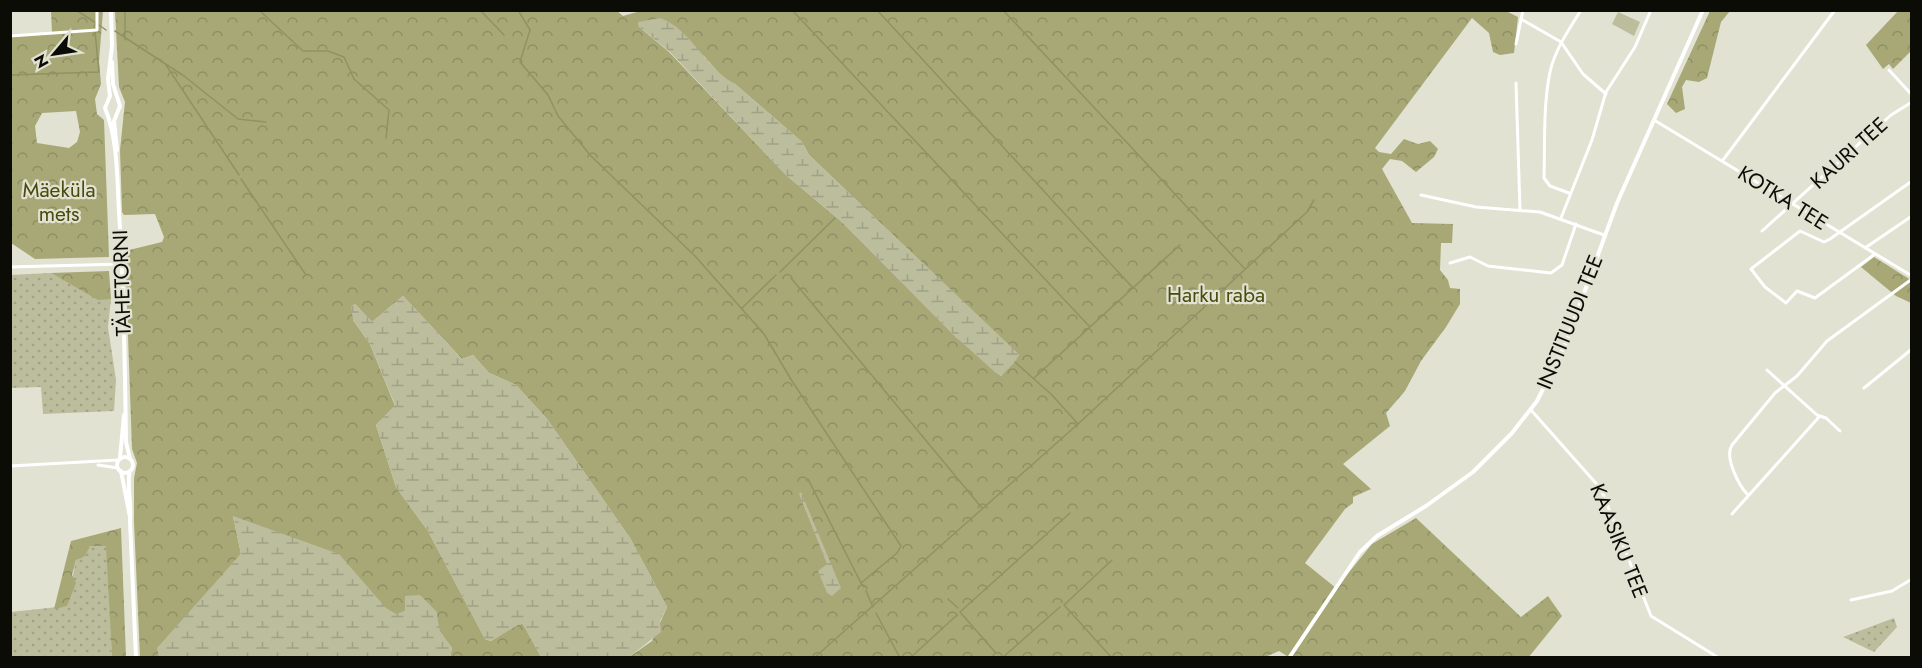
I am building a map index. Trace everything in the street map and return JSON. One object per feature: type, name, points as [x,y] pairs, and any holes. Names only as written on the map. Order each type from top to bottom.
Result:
[{"type":"street","points":[[10,36],[97,30],[97,10]]},
{"type":"street","points":[[111,10],[112,46],[112,80],[120,106],[117,114],[107,113],[105,106],[108,100],[112,46]]},
{"type":"street","points":[[1516,44],[1523,10]]},
{"type":"street","points":[[1569,194],[1550,186],[1544,178],[1550,72],[1561,42],[1581,10]]},
{"type":"street","points":[[1561,218],[1592,140],[1605,94],[1635,47],[1651,10]]},
{"type":"street","name":"INSTITUUDI TEE","points":[[1289,657],[1343,574],[1365,546],[1470,474],[1493,453],[1531,410],[1565,345],[1604,235],[1703,10]]},
{"type":"street","points":[[1723,160],[1835,10]]},
{"type":"street","points":[[1521,19],[1561,42],[1583,74],[1605,94]]},
{"type":"street","points":[[1888,70],[1911,95]]},
{"type":"street","points":[[1516,83],[1520,210]]},
{"type":"street","points":[[108,100],[117,100]]},
{"type":"street","name":"KAURI TEE","points":[[1762,231],[1891,115],[1911,102]]},
{"type":"street","name":"TÄHETORNI","points":[[107,113],[116,158]]},
{"type":"street","name":"TÄHETORNI","points":[[117,114],[114,122],[117,135],[116,158],[122,264],[126,442],[133,465],[130,471]]},
{"type":"street","name":"KOTKA TEE","points":[[1654,120],[1723,160],[1911,278]]},
{"type":"street","points":[[1875,254],[1815,298],[1797,291],[1788,302],[1782,301],[1765,287],[1751,269],[1800,231],[1824,242],[1911,181]]},
{"type":"street","points":[[1421,195],[1476,207],[1520,210],[1561,218],[1604,235]]},
{"type":"street","points":[[1865,248],[1911,216]]},
{"type":"street","points":[[1450,262],[1470,257],[1488,266],[1545,273],[1557,271],[1562,265],[1576,224]]},
{"type":"street","points":[[10,267],[122,264]]},
{"type":"street","points":[[1748,495],[1740,487],[1729,449],[1775,393],[1797,376],[1827,341],[1911,278]]},
{"type":"street","points":[[1864,388],[1911,349]]},
{"type":"street","points":[[1767,370],[1820,417],[1826,418],[1840,431]]},
{"type":"street","name":"TÄHETORNI","points":[[119,470],[125,408]]},
{"type":"street","name":"KAASIKU TEE","points":[[1531,410],[1555,439],[1593,477],[1601,489],[1651,616],[1719,657]]},
{"type":"street","points":[[1731,514],[1820,417]]},
{"type":"street","points":[[10,466],[87,464],[130,459]]},
{"type":"street","points":[[87,464],[130,471],[127,480],[132,501],[130,521],[136,657]]},
{"type":"street","points":[[119,470],[130,521]]},
{"type":"street","points":[[1851,600],[1892,591],[1911,579]]},
{"type":"green space","name":"Harku raba","points":[[616,10],[623,16],[644,10],[1506,11],[1518,17],[1514,53],[1500,55],[1493,52],[1489,33],[1472,18],[1375,148],[1379,152],[1391,154],[1404,139],[1418,144],[1430,141],[1438,149],[1434,157],[1416,172],[1402,161],[1390,159],[1382,169],[1412,223],[1453,224],[1452,243],[1441,243],[1440,270],[1448,280],[1450,288],[1460,289],[1460,304],[1421,361],[1405,391],[1386,413],[1390,426],[1343,464],[1371,489],[1353,497],[1353,503],[1345,509],[1305,563],[1336,588],[1372,544],[1416,518],[1521,617],[1548,596],[1562,616],[1528,658],[1290,658],[1279,651],[1263,658],[629,657],[652,641],[667,607],[630,538],[547,419],[516,385],[489,373],[473,355],[462,359],[403,296],[372,322],[355,304],[353,320],[370,344],[395,406],[376,425],[396,487],[428,531],[485,639],[491,641],[518,624],[523,624],[541,657],[450,657],[452,648],[439,631],[436,611],[405,611],[396,615],[233,516],[241,554],[158,648],[159,657],[140,657],[134,522],[134,478],[137,463],[132,449],[125,251],[162,242],[164,237],[155,214],[124,215],[122,212],[120,150],[125,102],[119,87],[115,11]],"holes":[[[638,26],[704,56],[724,79],[735,84],[802,142],[809,155],[1019,355],[1001,376],[956,337],[843,223],[786,175],[669,52]]]},
{"type":"green space","points":[[1899,10],[1911,11],[1911,51],[1893,69],[1889,64],[1883,69],[1866,45]]},
{"type":"green space","name":"Mäeküla mets","points":[[51,11],[103,11],[99,61],[101,84],[95,99],[97,114],[104,120],[109,257],[35,259],[11,243],[10,36],[52,33]],"holes":[[[76,111],[80,132],[77,142],[69,148],[37,143],[35,126],[42,113]]]},
{"type":"green space","points":[[1710,11],[1730,11],[1721,22],[1707,78],[1699,82],[1686,80],[1682,87],[1685,109],[1676,113],[1667,104]]},
{"type":"green space","points":[[1618,12],[1640,22],[1634,36],[1612,24]]},
{"type":"green space","points":[[660,18],[671,23],[725,78],[802,142],[809,155],[1019,355],[1001,376],[956,337],[843,223],[786,175],[670,52],[638,26],[638,22]]},
{"type":"green space","points":[[1874,257],[1911,280],[1911,303],[1896,296],[1861,267]]},
{"type":"green space","points":[[109,271],[111,299],[98,300],[51,273]]},
{"type":"green space","points":[[51,273],[98,299],[111,299],[108,327],[116,380],[114,411],[43,414],[41,387],[11,388],[10,275]]},
{"type":"green space","points":[[403,296],[462,359],[473,355],[489,373],[516,385],[547,419],[630,538],[667,607],[660,621],[661,632],[629,657],[541,657],[523,624],[491,641],[485,639],[428,531],[396,487],[376,425],[395,405],[370,344],[353,320],[351,306],[355,304],[372,322]]},
{"type":"green space","points":[[801,492],[841,588],[832,596],[827,593],[818,571],[827,564],[799,494]]},
{"type":"green space","points":[[233,516],[339,554],[386,608],[396,614],[405,611],[405,596],[420,595],[436,611],[440,631],[452,648],[450,657],[159,657],[157,648],[241,554]]},
{"type":"green space","points":[[121,528],[126,657],[112,657],[106,546],[90,546],[85,556],[76,560],[72,575],[76,583],[67,606],[54,609],[71,541]]},
{"type":"green space","points":[[90,546],[107,546],[112,657],[11,658],[11,612],[67,606],[76,560]]},
{"type":"green space","points":[[1894,618],[1897,627],[1874,652],[1843,637]]},
{"type":"waterway","points":[[76,10],[96,23],[94,27]]},
{"type":"waterway","points":[[125,10],[125,40]]},
{"type":"waterway","points":[[259,10],[303,51],[328,51],[344,57],[354,79],[389,110],[386,138]]},
{"type":"waterway","points":[[480,10],[504,35]]},
{"type":"waterway","points":[[518,10],[530,30],[520,62],[548,95],[558,116],[591,156],[695,256],[764,334],[792,381],[901,546],[897,553],[861,583],[864,587]]},
{"type":"waterway","points":[[792,10],[1090,327]]},
{"type":"waterway","points":[[877,10],[1133,288]]},
{"type":"waterway","points":[[1003,10],[1244,268]]},
{"type":"waterway","points":[[99,25],[106,30]]},
{"type":"waterway","points":[[115,31],[184,76],[238,119],[266,122]]},
{"type":"waterway","points":[[10,75],[99,72],[95,32]]},
{"type":"waterway","points":[[166,65],[239,175]]},
{"type":"waterway","points":[[241,179],[306,275]]},
{"type":"waterway","points":[[814,658],[1078,424],[1307,212],[1314,200]]},
{"type":"waterway","points":[[780,272],[835,218]]},
{"type":"waterway","points":[[1034,378],[1180,245]]},
{"type":"waterway","points":[[742,308],[776,275]]},
{"type":"waterway","points":[[791,278],[982,508]]},
{"type":"waterway","points":[[1015,362],[1052,395],[1078,424]]},
{"type":"waterway","points":[[808,479],[861,583]]},
{"type":"waterway","points":[[995,652],[960,612],[1070,513]]},
{"type":"waterway","points":[[1112,560],[1064,605],[1112,658]]},
{"type":"waterway","points":[[866,591],[873,607]]},
{"type":"waterway","points":[[948,599],[958,608]]},
{"type":"waterway","points":[[1002,658],[1060,607]]},
{"type":"waterway","points":[[876,613],[900,658]]},
{"type":"waterway","points":[[910,658],[957,615]]}]
